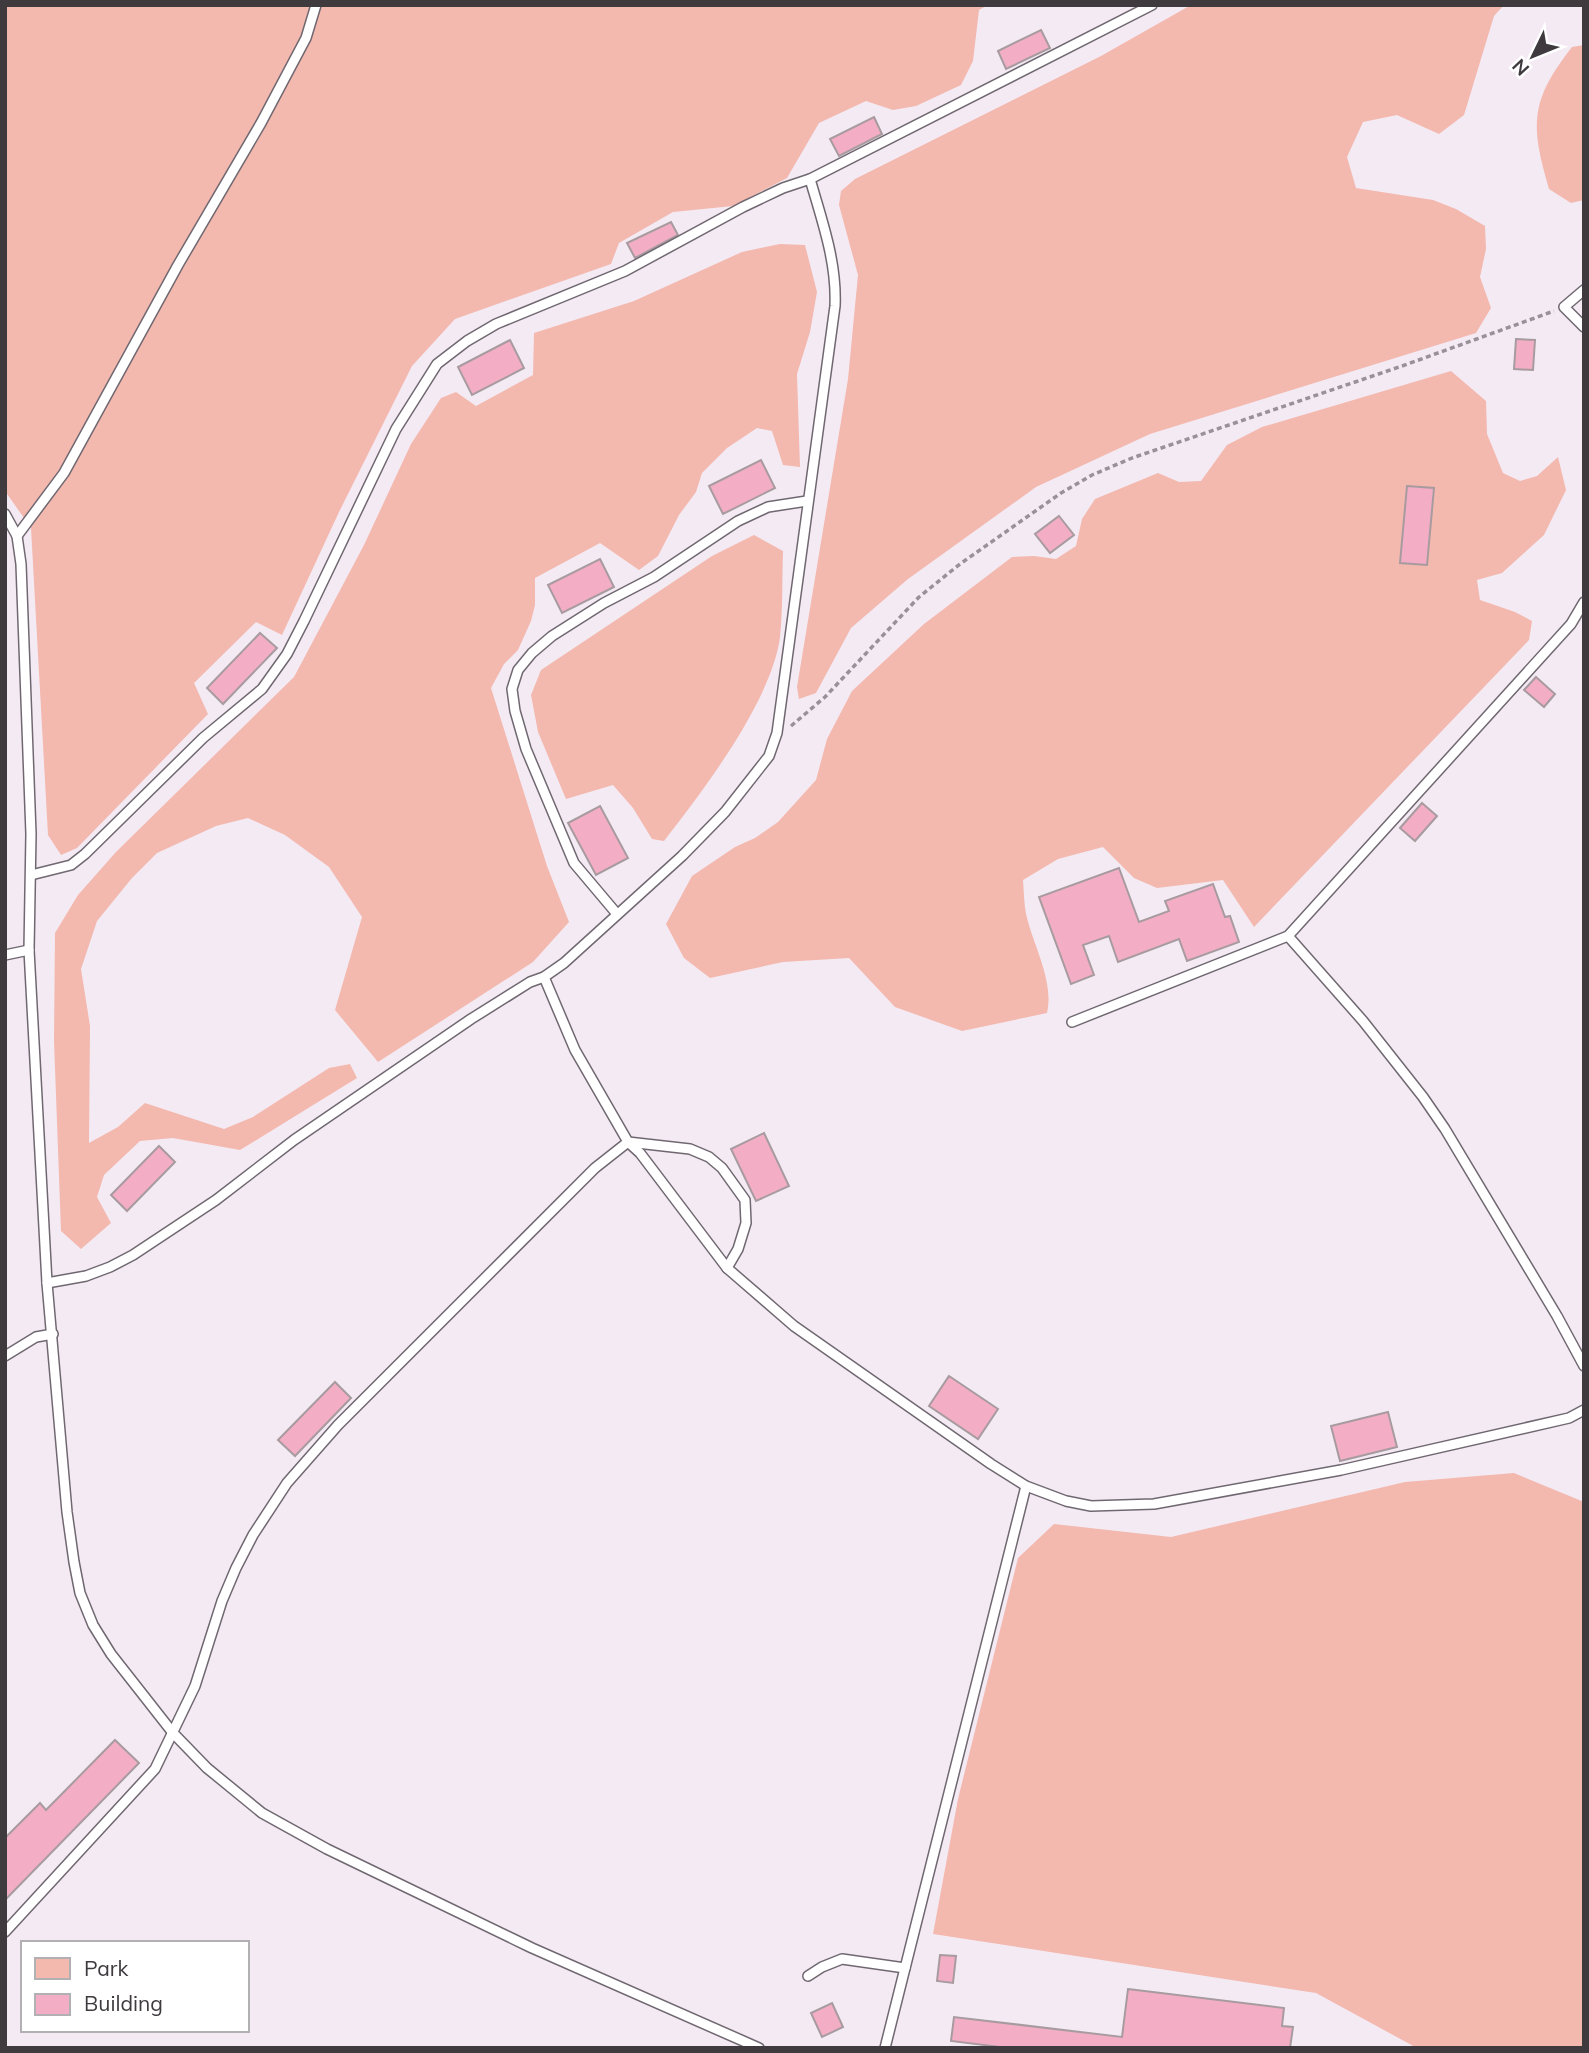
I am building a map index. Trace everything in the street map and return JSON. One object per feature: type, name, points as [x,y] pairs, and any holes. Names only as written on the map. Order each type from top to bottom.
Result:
[{"type":"lane","points":[[17,536],[64,473],[178,265],[261,123],[306,38],[316,5]]},
{"type":"lane","points":[[31,875],[71,865],[85,854],[203,738],[262,689],[287,654],[396,429],[437,364],[467,341],[496,324],[625,271],[743,207],[783,188],[810,179],[1152,5]]},
{"type":"lane","points":[[47,1283],[98,1272],[144,1248],[216,1199],[294,1140],[471,1019],[530,982],[544,977],[682,856],[732,804],[769,757],[777,733],[830,348],[836,280],[810,179]]},
{"type":"lane","points":[[1584,290],[1564,307],[1584,327]]},
{"type":"lane","points":[[617,914],[574,863],[526,749],[512,690],[519,670],[532,653],[552,636],[604,603],[654,577],[738,521],[768,507],[807,501]]},
{"type":"lane","points":[[5,514],[17,536],[21,564],[31,875],[29,950],[47,1283],[67,1512],[80,1593],[93,1625],[111,1654],[173,1733],[207,1768],[262,1813],[317,1844],[532,1948],[759,2048]]},
{"type":"lane","points":[[1072,1022],[1289,936],[1571,624],[1584,602]]},
{"type":"lane","points":[[1289,936],[1363,1021],[1430,1108],[1557,1316],[1584,1366]]},
{"type":"lane","points":[[5,955],[29,950]]},
{"type":"lane","points":[[544,977],[575,1051],[628,1142],[640,1153],[727,1268],[794,1326],[1026,1486],[1066,1501],[1091,1506],[1154,1504],[1355,1467],[1569,1418],[1584,1410]]},
{"type":"lane","points":[[5,1933],[155,1769],[195,1686],[222,1601],[236,1568],[253,1535],[287,1483],[338,1425],[595,1168],[628,1142],[690,1149],[709,1157],[722,1168],[745,1200],[746,1223],[738,1249],[727,1268]]},
{"type":"lane","points":[[5,1356],[36,1337],[53,1334]]},
{"type":"lane","points":[[886,2048],[1026,1486]]},
{"type":"lane","points":[[808,1976],[842,1959],[905,1968]]},
{"type":"path","points":[[777,733],[796,724],[825,697],[919,597],[1022,519],[1092,475],[1132,458],[1402,366],[1564,307]]},
{"type":"green space","points":[[5,5],[988,5],[979,10],[973,61],[961,85],[916,106],[893,110],[866,101],[819,123],[787,178],[733,206],[673,212],[619,243],[611,264],[455,319],[412,366],[339,512],[282,635],[256,622],[194,683],[208,714],[77,848],[61,855],[48,835],[31,528],[5,491]]},
{"type":"green space","points":[[1191,5],[1504,5],[1494,16],[1464,115],[1439,134],[1397,115],[1363,122],[1347,157],[1356,188],[1433,200],[1456,209],[1485,226],[1486,249],[1480,277],[1491,308],[1476,333],[1150,434],[1036,487],[908,579],[851,628],[816,693],[799,699],[797,687],[848,379],[858,275],[839,205],[841,191],[855,179],[1101,56]]},
{"type":"green space","points":[[1584,45],[1584,200],[1571,203],[1549,189],[1539,147],[1538,114],[1541,99],[1558,66],[1572,47]]},
{"type":"green space","points":[[780,244],[805,245],[817,292],[810,332],[797,374],[800,467],[783,465],[772,431],[757,428],[727,448],[702,473],[696,492],[679,515],[658,556],[639,570],[600,543],[535,578],[535,605],[531,621],[518,650],[504,664],[491,688],[547,866],[569,922],[533,962],[378,1062],[335,1010],[362,917],[329,867],[285,835],[248,818],[216,826],[157,853],[132,878],[97,921],[81,969],[90,1026],[89,1143],[118,1127],[145,1103],[224,1129],[253,1117],[329,1068],[350,1064],[357,1078],[240,1150],[173,1138],[140,1141],[104,1175],[97,1197],[111,1223],[81,1249],[61,1231],[54,1041],[55,933],[78,895],[116,852],[294,677],[364,545],[411,444],[441,398],[456,392],[476,406],[533,375],[534,333],[634,301],[742,252]]},
{"type":"green space","points":[[1451,371],[1486,401],[1487,434],[1503,473],[1520,481],[1537,476],[1558,457],[1566,490],[1544,535],[1502,573],[1477,580],[1480,600],[1532,621],[1529,640],[1254,927],[1223,880],[1157,888],[1134,878],[1103,847],[1058,859],[1023,880],[1027,918],[1046,977],[1047,1013],[962,1031],[895,1007],[849,958],[783,962],[710,978],[684,958],[666,924],[692,876],[778,822],[816,780],[827,739],[852,691],[924,624],[1012,557],[1056,559],[1076,546],[1082,519],[1095,499],[1158,473],[1179,482],[1201,481],[1227,445],[1262,427]]},
{"type":"green space","points":[[754,535],[783,551],[780,637],[764,688],[716,771],[664,841],[652,839],[633,808],[613,785],[566,799],[538,732],[531,695],[541,670],[712,556]]},
{"type":"green space","points":[[1514,1473],[1584,1502],[1584,2048],[1417,2048],[1316,1993],[933,1934],[958,1799],[1018,1558],[1054,1524],[1171,1537],[1405,1482]]},
{"type":"building","points":[[1041,30],[1050,48],[1006,69],[998,51]]},
{"type":"building","points":[[874,117],[882,134],[839,156],[830,139]]},
{"type":"building","points":[[671,222],[678,235],[635,258],[627,243]]},
{"type":"building","points":[[1516,339],[1535,340],[1533,370],[1514,369]]},
{"type":"building","points":[[510,340],[524,368],[472,395],[458,367]]},
{"type":"building","points":[[761,460],[775,488],[723,514],[709,486]]},
{"type":"building","points":[[1407,486],[1434,488],[1427,565],[1400,563]]},
{"type":"building","points":[[1059,516],[1074,535],[1050,553],[1035,534]]},
{"type":"building","points":[[600,559],[614,587],[562,613],[548,585]]},
{"type":"building","points":[[260,633],[277,648],[223,704],[207,688]]},
{"type":"building","points":[[1536,677],[1555,694],[1544,707],[1524,690]]},
{"type":"building","points":[[1422,803],[1437,816],[1415,841],[1400,828]]},
{"type":"building","points":[[600,806],[628,858],[596,875],[568,823]]},
{"type":"building","points":[[1119,868],[1139,922],[1169,911],[1165,901],[1213,884],[1225,917],[1230,916],[1239,942],[1187,961],[1179,939],[1118,962],[1109,936],[1083,945],[1094,975],[1071,984],[1039,897]]},
{"type":"building","points":[[764,1133],[789,1186],[756,1201],[731,1149]]},
{"type":"building","points":[[159,1146],[175,1162],[127,1211],[111,1195]]},
{"type":"building","points":[[949,1376],[998,1409],[978,1439],[929,1406]]},
{"type":"building","points":[[335,1382],[351,1398],[295,1456],[278,1440]]},
{"type":"building","points":[[1388,1412],[1397,1447],[1340,1461],[1331,1426]]},
{"type":"building","points":[[115,1740],[139,1763],[5,1900],[5,1838],[40,1803],[46,1810]]},
{"type":"building","points":[[940,1955],[956,1956],[953,1983],[937,1981]]},
{"type":"building","points":[[1128,1989],[1284,2008],[1282,2026],[1293,2027],[1290,2048],[1008,2048],[951,2041],[954,2017],[1122,2037]]},
{"type":"building","points":[[832,2003],[843,2027],[822,2037],[811,2013]]}]
